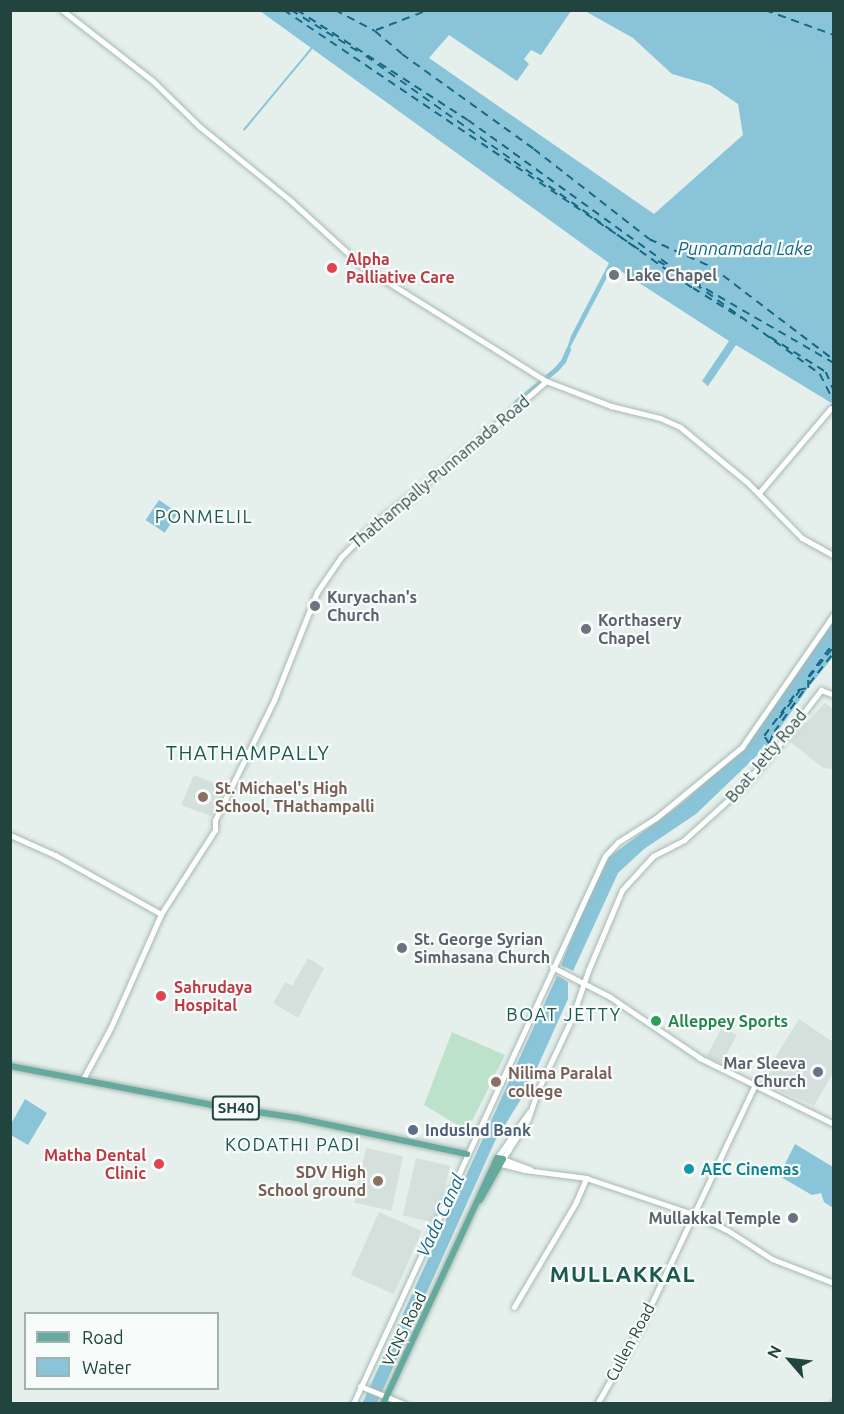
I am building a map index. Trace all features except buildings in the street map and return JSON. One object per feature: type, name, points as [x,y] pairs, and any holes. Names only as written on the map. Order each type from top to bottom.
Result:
[{"type":"main road","points":[[62,10],[157,84],[200,127],[291,201],[356,261],[546,381],[611,406],[670,422],[705,446],[759,493],[802,538],[834,556]]},
{"type":"main road","name":"Thathampally-Punnamada Road","points":[[83,1079],[111,1027],[161,914],[215,830],[215,820],[260,732],[307,613],[328,575],[341,557],[371,527],[480,439],[546,381]]},
{"type":"main road","points":[[353,1404],[605,856],[618,842],[656,818],[742,747],[834,615]]},
{"type":"main road","name":"Boat Jetty Road","points":[[499,1161],[529,1112],[585,984],[588,971],[622,890],[653,856],[684,840],[737,792],[775,750],[817,695],[823,690],[834,695]]},
{"type":"main road","points":[[10,835],[55,855],[161,914]]},
{"type":"main road","points":[[552,967],[641,1016],[700,1058],[834,1124]]},
{"type":"main road","name":"SH40","points":[[10,1066],[212,1105],[297,1118],[467,1154]]},
{"type":"main road","name":"Cullen Road","points":[[597,1404],[639,1330],[696,1215],[755,1085]]},
{"type":"main road","points":[[499,1161],[530,1169],[586,1178],[696,1215],[727,1230],[772,1259],[834,1283]]},
{"type":"main road","name":"VCNS Road","points":[[385,1399],[499,1161]]},
{"type":"main road","points":[[514,1307],[576,1202],[586,1178]]},
{"type":"main road","points":[[361,1386],[385,1399],[404,1404]]},
{"type":"street","points":[[759,493],[831,408]]},
{"type":"shaded area","points":[[825,703],[833,709],[832,769],[823,768],[789,741]]},
{"type":"shaded area","name":"St. Michael's High School, THathampalli","points":[[194,775],[226,788],[211,816],[181,805]]},
{"type":"shaded area","points":[[308,958],[324,968],[298,1018],[273,1003],[285,982],[292,986]]},
{"type":"shaded area","points":[[799,1019],[833,1042],[833,1073],[814,1106],[760,1082]]},
{"type":"shaded area","points":[[722,1027],[737,1035],[722,1064],[707,1056]]},
{"type":"shaded area","name":"SDV High School ground","points":[[366,1148],[403,1156],[392,1211],[354,1203]]},
{"type":"shaded area","points":[[416,1158],[450,1166],[437,1223],[403,1215]]},
{"type":"shaded area","points":[[379,1212],[422,1231],[394,1294],[351,1275]]},
{"type":"green space","points":[[452,1032],[505,1055],[467,1131],[424,1105]]},
{"type":"water","name":"Punnamada Lake","points":[[260,11],[571,11],[541,55],[531,50],[524,59],[529,64],[517,81],[449,35],[429,58],[654,214],[743,135],[738,104],[710,85],[672,74],[633,38],[585,11],[833,11],[833,404],[736,345],[708,386],[702,381],[729,341],[613,266],[563,361],[571,336],[609,263]]},
{"type":"water","points":[[159,500],[178,513],[165,533],[146,520]]},
{"type":"water","points":[[833,622],[833,657],[769,744],[696,814],[644,849],[618,873],[573,971],[565,967],[560,977],[564,967],[561,965],[580,916],[609,857],[682,803],[744,748]]},
{"type":"water","points":[[557,976],[568,982],[568,999],[528,1088],[495,1141],[377,1403],[362,1404]]},
{"type":"water","points":[[25,1099],[47,1113],[28,1145],[11,1135],[11,1124]]},
{"type":"water","points":[[795,1144],[833,1167],[833,1208],[824,1202],[821,1193],[812,1195],[779,1176]]},
{"type":"waterway","points":[[244,130],[312,48]]},
{"type":"waterway","points":[[515,403],[556,369],[563,361],[568,349]]},
{"type":"ferry route","points":[[284,10],[641,251]]},
{"type":"ferry route","points":[[291,10],[359,52]]},
{"type":"ferry route","points":[[297,10],[468,120],[820,374],[834,401]]},
{"type":"ferry route","points":[[335,10],[375,31],[402,54],[534,149],[649,239],[712,267],[834,360]]},
{"type":"ferry route","points":[[376,30],[428,10]]},
{"type":"ferry route","points":[[765,10],[834,35]]},
{"type":"ferry route","points":[[366,56],[693,288],[741,318]]},
{"type":"ferry route","points":[[658,261],[677,272]]},
{"type":"ferry route","points":[[694,282],[834,363]]},
{"type":"ferry route","points":[[770,337],[826,372],[834,391]]},
{"type":"ferry route","points":[[834,403],[831,408],[834,408]]},
{"type":"ferry route","points":[[769,744],[764,736],[798,690],[808,688],[808,677],[834,642]]},
{"type":"ferry route","points":[[809,677],[834,646]]},
{"type":"ferry route","points":[[809,684],[834,652]]},
{"type":"ferry route","points":[[769,743],[774,732],[804,690]]},
{"type":"ferry route","points":[[779,718],[799,691]]},
{"type":"place","name":"Alpha Palliative Care","points":[[332,268]]},
{"type":"place","name":"Lake Chapel","points":[[614,275]]},
{"type":"place","name":"Kuryachan's Church","points":[[315,606]]},
{"type":"place","name":"Korthasery Chapel","points":[[586,629]]},
{"type":"place","name":"St. Michael's High School, THathampalli","points":[[203,797]]},
{"type":"place","name":"St. George Syrian Simhasana Church","points":[[402,948]]},
{"type":"place","name":"Sahrudaya Hospital","points":[[161,996]]},
{"type":"place","name":"Alleppey Sports","points":[[656,1021]]},
{"type":"place","name":"Mar Sleeva Church","points":[[818,1072]]},
{"type":"place","name":"Nilima Paralal college","points":[[496,1082]]},
{"type":"place","name":"Induslnd Bank","points":[[413,1130]]},
{"type":"place","name":"Matha Dental Clinic","points":[[159,1164]]},
{"type":"place","name":"AEC Cinemas","points":[[689,1169]]},
{"type":"place","name":"SDV High School ground","points":[[378,1181]]},
{"type":"place","name":"Mullakkal Temple","points":[[793,1218]]},
{"type":"district","name":"PONMELIL","points":[[204,516]]},
{"type":"district","name":"THATHAMPALLY","points":[[248,752]]},
{"type":"district","name":"BOAT JETTY","points":[[564,1014]]},
{"type":"district","name":"KODATHI PADI","points":[[293,1144]]},
{"type":"district","name":"MULLAKKAL","points":[[623,1274]]},
{"type":"water label","name":"Vada Canal","points":[[440,1215]]}]
